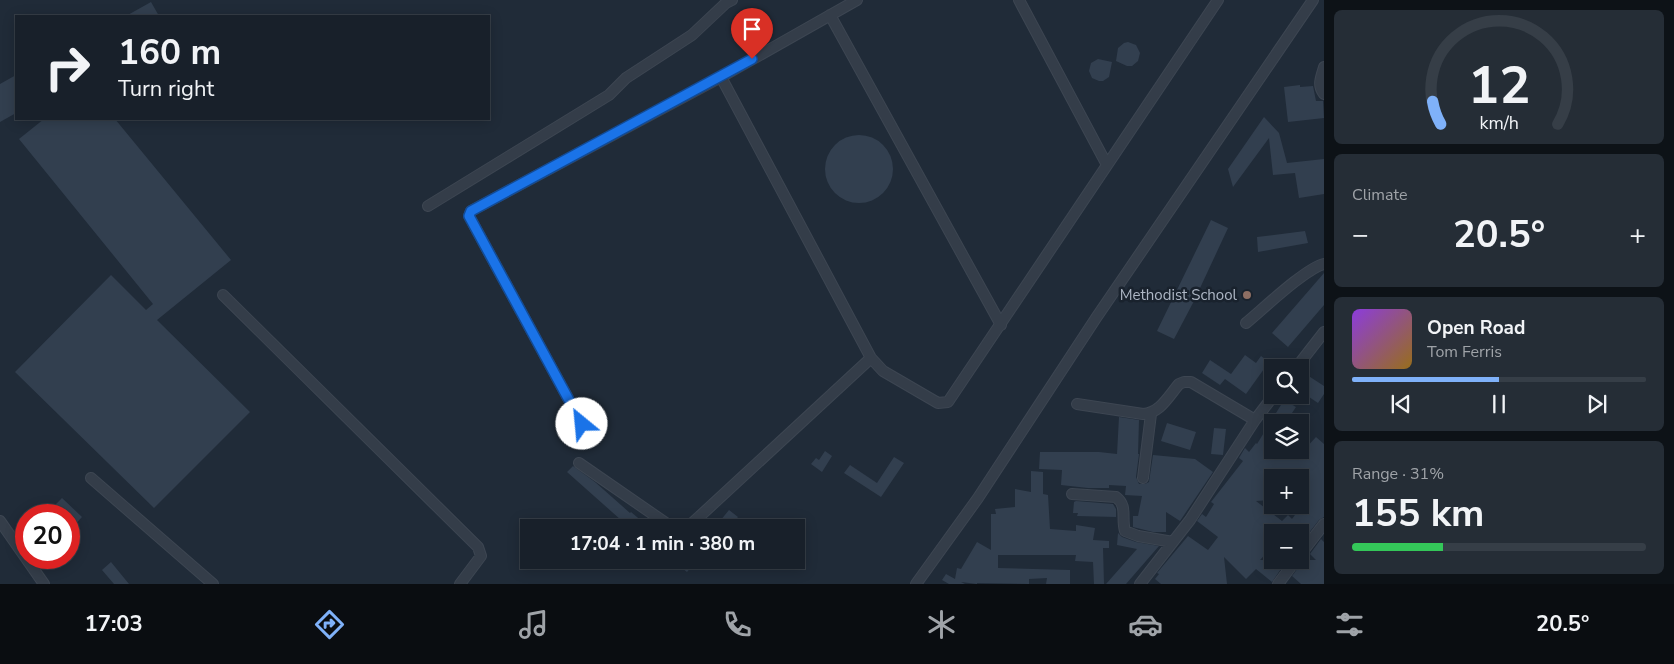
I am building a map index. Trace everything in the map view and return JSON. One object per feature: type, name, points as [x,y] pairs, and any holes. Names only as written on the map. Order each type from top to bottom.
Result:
[{"type":"street","points":[[428,206],[609,95],[626,78],[692,35],[726,3],[732,0]]},
{"type":"street","points":[[582,424],[469,216],[471,211],[721,77],[857,0]]},
{"type":"street","points":[[1019,0],[1107,165]]},
{"type":"street","points":[[721,77],[872,358],[883,372],[938,403],[948,402],[1218,0]]},
{"type":"street","points":[[916,584],[978,498],[1096,318],[1313,0]]},
{"type":"street","points":[[830,15],[1001,325]]},
{"type":"street","points":[[1324,67],[1320,88],[1324,94]]},
{"type":"street","points":[[1246,323],[1297,280],[1318,265],[1324,264]]},
{"type":"street","points":[[223,295],[478,547],[481,556],[460,584]]},
{"type":"street","points":[[1303,359],[1324,332]]},
{"type":"street","points":[[697,519],[872,358]]},
{"type":"street","points":[[1077,404],[1151,414],[1157,411],[1179,384],[1190,382],[1254,420]]},
{"type":"street","points":[[1140,584],[1190,520],[1254,420],[1267,404]]},
{"type":"street","points":[[1143,478],[1151,414]]},
{"type":"street","points":[[579,463],[660,519]]},
{"type":"street","points":[[91,478],[213,584]]},
{"type":"street","points":[[1072,494],[1116,497],[1122,501],[1124,507],[1123,526],[1125,531],[1138,536],[1173,542]]},
{"type":"street","points":[[0,521],[44,584]]},
{"type":"street","points":[[1309,543],[1324,524]]},
{"type":"street","points":[[1278,584],[1289,569]]},
{"type":"building","points":[[151,2],[158,15],[128,15]]},
{"type":"building","points":[[1128,42],[1136,45],[1140,53],[1138,61],[1132,66],[1116,61],[1118,48]]},
{"type":"building","points":[[1098,59],[1112,62],[1109,77],[1103,81],[1092,78],[1089,71],[1091,63]]},
{"type":"building","points":[[15,76],[15,114],[0,122],[0,84]]},
{"type":"building","points":[[1300,85],[1300,87],[1313,86],[1316,101],[1323,101],[1324,118],[1288,122],[1284,87]]},
{"type":"building","points":[[1264,117],[1279,133],[1287,163],[1324,159],[1324,194],[1299,198],[1295,173],[1273,175],[1269,138],[1233,187],[1228,169]]},
{"type":"building","points":[[43,120],[116,120],[231,260],[157,320],[250,412],[154,508],[15,372],[111,275],[146,310],[153,304],[19,139]]},
{"type":"building","points":[[859,135],[872,138],[883,145],[890,156],[893,169],[890,182],[883,193],[872,200],[859,203],[846,200],[835,193],[828,182],[825,169],[828,156],[835,145],[846,138]]},
{"type":"building","points":[[1211,220],[1228,228],[1174,339],[1157,331]]},
{"type":"building","points":[[1305,231],[1308,243],[1258,252],[1257,237]]},
{"type":"building","points":[[1324,273],[1324,305],[1288,347],[1272,333]]},
{"type":"building","points":[[1245,355],[1256,363],[1261,356],[1265,359],[1264,369],[1246,394],[1225,379],[1220,385],[1202,373],[1210,360],[1231,374]]},
{"type":"building","points":[[1309,376],[1324,386],[1324,394],[1318,403],[1309,397]]},
{"type":"building","points":[[1282,404],[1291,404],[1296,407],[1291,414],[1275,414]]},
{"type":"building","points":[[1119,417],[1139,420],[1139,454],[1136,477],[1139,484],[1149,482],[1153,455],[1195,459],[1213,472],[1180,521],[1166,512],[1166,532],[1153,532],[1133,527],[1133,516],[1138,516],[1142,496],[1125,495],[1126,486],[1109,485],[1109,488],[1088,488],[1061,485],[1062,470],[1039,469],[1040,452],[1099,452],[1117,454]]},
{"type":"building","points":[[1167,423],[1196,432],[1190,450],[1161,441]]},
{"type":"building","points":[[1214,428],[1226,429],[1223,455],[1211,454]]},
{"type":"building","points":[[1264,433],[1264,459],[1309,459],[1309,445],[1316,437],[1324,444],[1324,517],[1319,520],[1309,533],[1309,524],[1264,524],[1264,556],[1260,560],[1264,560],[1264,569],[1281,569],[1272,582],[1256,569],[1246,579],[1224,557],[1227,584],[1161,584],[1155,579],[1159,574],[1157,573],[1188,536],[1208,550],[1218,537],[1197,521],[1202,514],[1206,517],[1214,504],[1211,502],[1243,461],[1239,458],[1245,448],[1249,452]]},
{"type":"building","points":[[825,451],[832,456],[822,472],[811,464],[816,458],[819,460]]},
{"type":"building","points":[[894,457],[904,463],[881,497],[844,473],[850,465],[877,483]]},
{"type":"building","points":[[573,466],[639,519],[620,519],[567,472]]},
{"type":"building","points":[[1031,471],[1043,472],[1043,494],[1048,495],[1050,529],[1076,531],[1076,525],[1095,528],[1093,540],[1109,541],[1109,548],[1103,548],[1104,584],[1094,584],[1093,562],[1075,561],[1076,555],[998,555],[998,568],[1070,570],[1070,584],[1046,584],[1047,578],[1029,579],[1029,584],[977,584],[961,582],[965,584],[949,584],[942,580],[946,574],[955,579],[957,568],[961,569],[977,542],[991,550],[991,514],[996,514],[995,509],[1015,507],[1015,489],[1031,492]]},
{"type":"building","points":[[62,498],[68,504],[56,504]]},
{"type":"building","points":[[1074,502],[1113,504],[1116,509],[1116,517],[1077,516],[1078,513],[1073,513]]},
{"type":"building","points":[[729,510],[738,517],[736,519],[722,519]]},
{"type":"building","points":[[1118,533],[1122,537],[1136,542],[1159,546],[1126,584],[1106,584],[1137,549],[1117,545]]},
{"type":"building","points":[[1321,539],[1324,542],[1324,584],[1301,584],[1292,576],[1297,569],[1309,569],[1309,560],[1316,560],[1310,554]]},
{"type":"building","points":[[111,562],[129,584],[114,584],[102,570]]},
{"type":"place","name":"Methodist School","points":[[1247,295]]},
{"type":"route","points":[[582,424],[469,216],[471,211],[752,59]]}]
